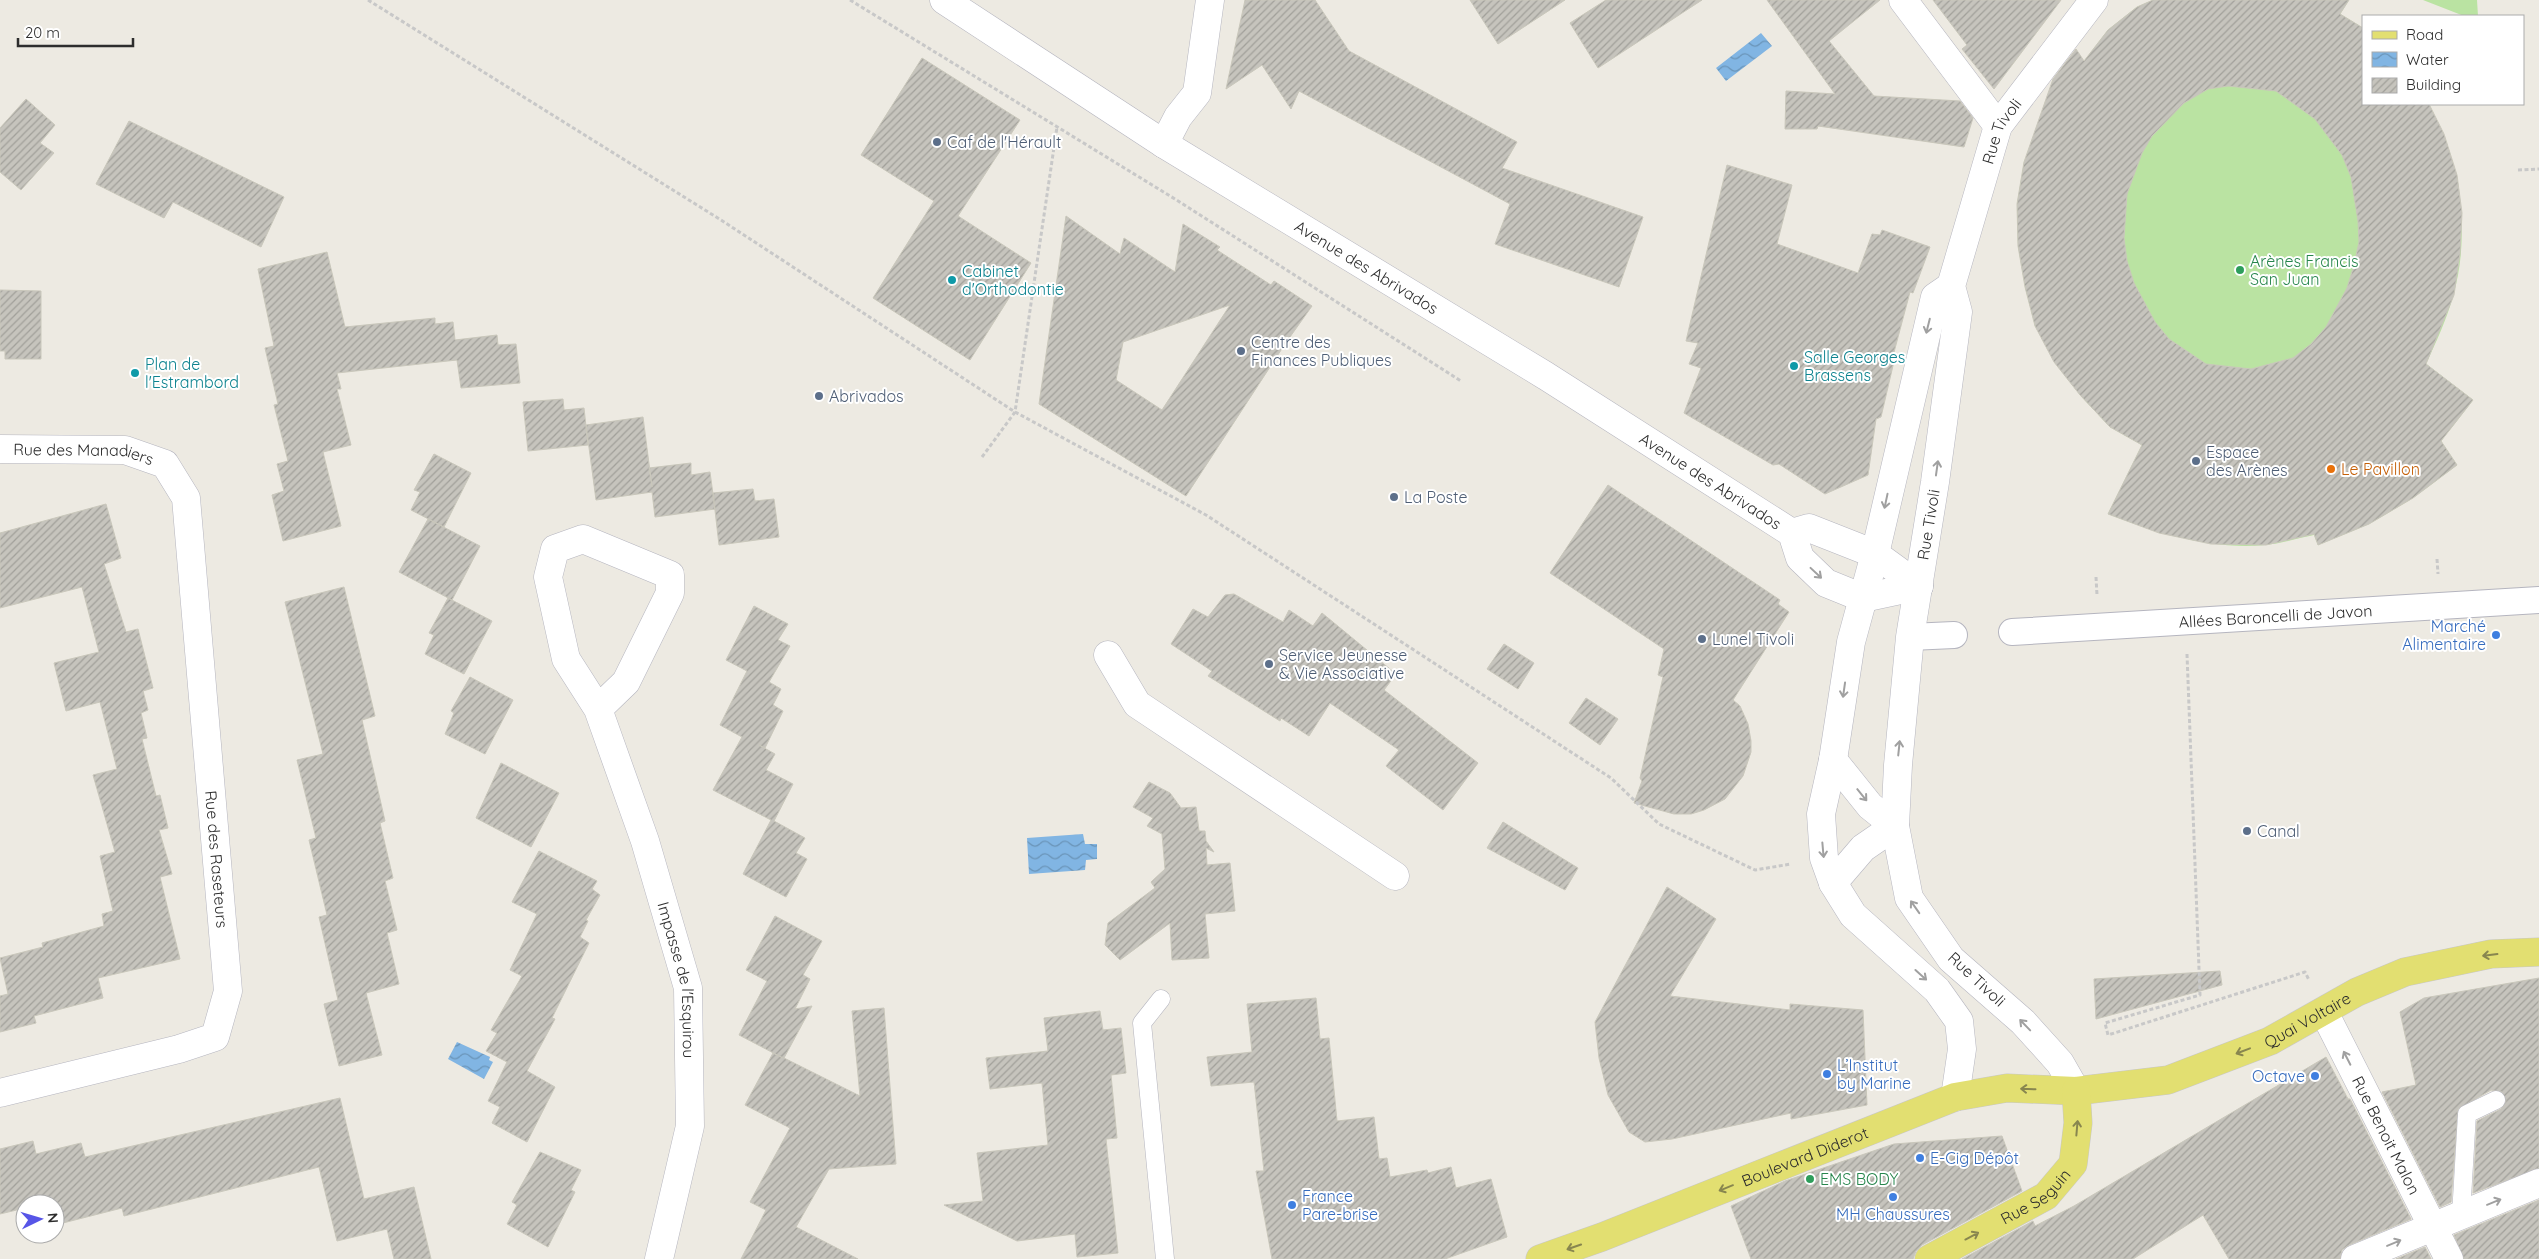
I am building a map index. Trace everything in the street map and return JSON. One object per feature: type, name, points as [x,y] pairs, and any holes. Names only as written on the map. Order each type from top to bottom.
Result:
[{"type":"main road","name":"Quai Voltaire","points":[[2076,1091],[2168,1080],[2270,1041],[2358,992],[2405,972],[2491,954],[2539,952]]},
{"type":"main road","name":"Boulevard Diderot","points":[[1540,1259],[1602,1237],[1955,1097],[2007,1088],[2076,1091]]},
{"type":"main road","name":"Rue Seguin","points":[[1929,1259],[2046,1196],[2073,1164],[2078,1123],[2076,1091]]},
{"type":"street","name":"Avenue des Abrivados","points":[[944,0],[1164,144],[1546,376],[1792,533],[1800,558],[1826,583],[1863,598]]},
{"type":"street","points":[[1164,144],[1178,117],[1197,92],[1210,0]]},
{"type":"street","points":[[1903,0],[1998,126]]},
{"type":"street","name":"Rue Tivoli","points":[[2076,1091],[2060,1063],[2022,1022],[1951,959],[1909,898],[1894,826],[1910,637],[1958,312],[1951,286],[1998,126],[2094,0]]},
{"type":"street","points":[[1951,286],[1935,297],[1875,554],[1851,642],[1833,760],[1821,814],[1828,870],[1853,915],[1937,990],[1959,1021],[1962,1049],[1955,1097]]},
{"type":"street","name":"Rue des Manadiers","points":[[0,449],[125,450],[165,464]]},
{"type":"street","name":"Rue des Raseteurs","points":[[0,1094],[179,1049],[215,1038],[228,991],[186,498],[165,464]]},
{"type":"street","name":"Avenue des Abrivados","points":[[1792,533],[1808,528],[1875,554]]},
{"type":"street","name":"Impasse de l'Esquirou","points":[[598,709],[626,682],[670,593],[670,576],[583,539],[555,550],[548,577],[566,659],[598,709],[645,841],[688,988],[690,1126],[659,1259]]},
{"type":"street","name":"Rue Tivoli","points":[[1875,554],[1919,586]]},
{"type":"street","points":[[1863,598],[1919,586]]},
{"type":"street","name":"Allées Baroncelli de Javon","points":[[2012,632],[2539,600]]},
{"type":"street","points":[[1910,637],[1954,635]]},
{"type":"street","points":[[1108,654],[1137,704],[1394,876]]},
{"type":"street","points":[[1828,870],[1894,826],[1870,806],[1833,760]]},
{"type":"street","name":"Rue Benoit Malon","points":[[2324,1012],[2449,1259]]},
{"type":"street","points":[[2355,1259],[2539,1183]]},
{"type":"lane","points":[[1161,999],[1142,1023],[1165,1259]]},
{"type":"lane","points":[[2461,1215],[2467,1114],[2496,1100]]},
{"type":"path","points":[[368,0],[720,220],[1015,412],[1206,515],[1611,778],[1659,824],[1755,870],[1828,870]]},
{"type":"path","points":[[850,0],[1057,127],[1461,381]]},
{"type":"path","points":[[982,456],[1015,412],[1057,127]]},
{"type":"path","points":[[2518,170],[2539,169]]},
{"type":"path","points":[[2187,656],[2200,995],[2105,1023],[2108,1035],[2306,972],[2324,1012]]},
{"type":"green space","name":"Arènes Francis San Juan","points":[[2153,0],[2349,0],[2340,14],[2362,27],[2362,105],[2429,105],[2448,150],[2459,198],[2461,247],[2459,272],[2451,305],[2426,364],[2473,400],[2441,441],[2457,465],[2413,498],[2369,524],[2318,545],[2314,535],[2265,545],[2224,545],[2146,528],[2108,514],[2142,445],[2110,427],[2080,395],[2035,326],[2025,287],[2018,246],[2017,204],[2024,162],[2085,60],[2108,30],[2137,7]]},
{"type":"green space","points":[[2423,0],[2477,0],[2478,15],[2461,15]]},
{"type":"water","points":[[1761,33],[1772,46],[1726,81],[1716,68]]},
{"type":"water","points":[[1083,834],[1085,844],[1097,844],[1097,859],[1086,860],[1085,870],[1029,874],[1027,838]]},
{"type":"water","points":[[457,1042],[490,1057],[489,1060],[493,1062],[484,1079],[448,1059]]},
{"type":"building","points":[[1245,0],[1315,0],[1349,51],[1517,142],[1502,168],[1643,217],[1619,287],[1495,244],[1510,204],[1299,91],[1291,109],[1262,65],[1226,89]]},
{"type":"building","points":[[1470,0],[1565,0],[1498,44]]},
{"type":"building","points":[[1606,0],[1702,0],[1598,68],[1570,23]]},
{"type":"building","points":[[1767,0],[1880,0],[1829,41],[1874,96],[1960,101],[1973,118],[1964,147],[1818,126],[1817,129],[1785,129],[1786,91],[1835,94]]},
{"type":"building","points":[[1933,0],[2061,0],[1994,89],[1962,49],[1967,45]]},
{"type":"building","name":"Arènes Francis San Juan","points":[[2153,0],[2349,0],[2340,14],[2362,27],[2362,105],[2430,105],[2444,134],[2457,175],[2462,213],[2460,254],[2454,295],[2426,364],[2473,400],[2441,441],[2457,465],[2413,498],[2369,524],[2318,545],[2314,534],[2266,545],[2211,544],[2159,533],[2108,514],[2142,445],[2110,427],[2080,395],[2054,362],[2035,326],[2025,287],[2018,246],[2017,204],[2024,162],[2053,79],[2076,49],[2084,61],[2108,30],[2137,7]],"holes":[[[2228,86],[2276,91],[2315,119],[2342,155],[2351,177],[2358,221],[2359,242],[2347,288],[2326,327],[2311,344],[2293,358],[2251,369],[2206,364],[2169,339],[2155,322],[2134,283],[2127,261],[2124,238],[2127,194],[2142,153],[2152,136],[2184,103],[2208,89]]]},
{"type":"building","points":[[922,58],[1020,120],[958,216],[1031,263],[970,360],[873,298],[934,201],[861,155]]},
{"type":"building","points":[[26,99],[55,125],[40,143],[54,153],[21,190],[0,172],[0,128]]},
{"type":"building","points":[[129,121],[284,197],[261,247],[173,202],[164,218],[96,184]]},
{"type":"building","name":"Salle Georges Brassens","points":[[1727,165],[1792,185],[1777,244],[1858,273],[1872,234],[1880,235],[1882,230],[1930,247],[1913,293],[1910,292],[1893,356],[1895,357],[1881,417],[1876,419],[1868,475],[1825,494],[1779,464],[1773,465],[1684,413],[1701,368],[1689,364],[1698,343],[1686,341]]},
{"type":"building","name":"Centre des Finances Publiques","points":[[1066,216],[1120,254],[1124,238],[1175,272],[1183,224],[1220,247],[1217,250],[1271,285],[1274,281],[1312,306],[1285,344],[1186,496],[1039,404]],"holes":[[[1230,305],[1162,410],[1116,380],[1123,342]]]},
{"type":"building","points":[[327,252],[345,327],[435,318],[435,324],[453,322],[455,340],[497,335],[498,345],[516,344],[520,383],[461,388],[457,360],[337,373],[341,389],[337,389],[351,445],[323,452],[341,526],[283,541],[272,495],[284,491],[277,464],[288,461],[274,405],[278,404],[265,348],[274,346],[258,269]]},
{"type":"building","points":[[0,290],[41,291],[41,359],[5,359],[5,351],[0,351]]},
{"type":"building","points":[[563,399],[564,410],[584,408],[588,445],[528,451],[523,402]]},
{"type":"building","points":[[643,417],[650,468],[691,463],[691,475],[710,472],[715,509],[655,517],[652,492],[596,500],[586,425]]},
{"type":"building","points":[[434,454],[471,473],[444,527],[411,510],[420,492],[414,490]]},
{"type":"building","name":"Lunel Tivoli","points":[[1608,485],[1780,600],[1778,604],[1789,612],[1733,700],[1740,706],[1748,724],[1751,741],[1751,752],[1743,776],[1725,799],[1704,810],[1691,814],[1674,814],[1634,803],[1642,781],[1640,778],[1663,677],[1658,675],[1664,649],[1550,573]]},
{"type":"building","points":[[753,489],[755,501],[774,499],[779,537],[719,545],[713,493]]},
{"type":"building","points":[[106,504],[121,558],[104,564],[126,632],[138,629],[153,688],[143,691],[148,710],[141,713],[147,738],[142,739],[156,796],[160,795],[168,828],[159,830],[172,874],[160,877],[180,959],[98,978],[103,998],[34,1016],[36,1023],[0,1032],[0,996],[8,994],[0,958],[43,947],[42,943],[104,926],[102,914],[113,911],[100,856],[115,852],[93,775],[117,769],[100,702],[66,711],[54,663],[99,652],[82,587],[0,608],[0,533]]},
{"type":"building","points":[[428,519],[480,546],[452,600],[399,572]]},
{"type":"building","points":[[344,587],[375,716],[362,720],[385,821],[380,823],[393,878],[385,881],[397,930],[387,933],[399,984],[366,993],[382,1055],[339,1066],[324,1004],[338,1000],[319,917],[327,915],[309,840],[316,838],[297,760],[323,754],[285,602]]},
{"type":"building","points":[[1234,594],[1283,622],[1289,610],[1313,626],[1322,613],[1396,674],[1384,690],[1478,763],[1443,810],[1386,766],[1399,750],[1330,703],[1309,736],[1281,718],[1280,721],[1208,676],[1212,671],[1171,644],[1193,609],[1208,617],[1225,595]]},
{"type":"building","points":[[448,598],[492,621],[464,674],[425,654],[434,635],[429,633]]},
{"type":"building","points":[[754,606],[788,624],[778,640],[790,646],[769,682],[781,689],[773,705],[783,711],[765,748],[759,745],[775,754],[766,770],[793,784],[774,821],[805,838],[796,853],[807,859],[786,897],[743,874],[771,820],[713,790],[742,737],[720,725],[747,671],[726,660]]},
{"type":"building","points":[[1504,644],[1534,663],[1518,689],[1487,669]]},
{"type":"building","points":[[470,677],[513,700],[485,754],[445,734],[454,713],[451,711]]},
{"type":"building","points":[[1586,698],[1618,719],[1600,745],[1569,723]]},
{"type":"building","points":[[501,763],[559,793],[531,847],[476,818]]},
{"type":"building","points":[[1149,782],[1170,793],[1181,808],[1196,807],[1199,831],[1205,831],[1206,841],[1214,852],[1206,848],[1207,865],[1230,863],[1235,911],[1205,914],[1209,958],[1172,960],[1170,923],[1120,960],[1105,945],[1108,923],[1155,888],[1151,882],[1165,869],[1162,834],[1147,826],[1153,818],[1133,807]]},
{"type":"building","points":[[1503,822],[1578,868],[1565,890],[1487,848]]},
{"type":"building","points":[[539,851],[597,881],[592,889],[600,895],[586,920],[588,921],[580,937],[589,943],[552,1018],[555,1019],[527,1071],[555,1087],[527,1142],[492,1123],[500,1107],[488,1101],[507,1062],[486,1051],[497,1033],[491,1030],[522,976],[510,970],[537,914],[512,902]]},
{"type":"building","points":[[1667,887],[1716,919],[1670,996],[1790,1010],[1790,1004],[1863,1010],[1867,1105],[1791,1119],[1791,1113],[1672,1139],[1645,1142],[1629,1132],[1608,1095],[1599,1058],[1595,1022]]},
{"type":"building","points":[[775,916],[822,941],[803,975],[810,979],[795,1009],[812,1006],[784,1058],[860,1096],[852,1011],[884,1008],[896,1164],[829,1169],[796,1227],[858,1259],[741,1259],[766,1210],[750,1202],[790,1128],[745,1105],[773,1053],[783,1058],[739,1035],[767,981],[746,970]]},
{"type":"building","points":[[2220,971],[2222,985],[2096,1019],[2094,979]]},
{"type":"building","points":[[2539,978],[2539,1168],[2473,1193],[2477,1121],[2501,1109],[2506,1101],[2502,1092],[2491,1090],[2458,1109],[2451,1202],[2440,1207],[2382,1092],[2416,1085],[2400,1012],[2424,998]]},
{"type":"building","points":[[1316,998],[1320,1039],[1329,1038],[1337,1121],[1374,1117],[1379,1159],[1387,1158],[1390,1177],[1427,1170],[1428,1173],[1451,1167],[1456,1188],[1491,1179],[1507,1237],[1445,1259],[1272,1259],[1256,1171],[1264,1171],[1254,1082],[1211,1086],[1207,1057],[1252,1052],[1247,1004]]},
{"type":"building","points":[[1100,1011],[1103,1030],[1121,1028],[1126,1073],[1111,1075],[1117,1138],[1106,1139],[1118,1253],[1077,1257],[1075,1234],[1017,1241],[944,1205],[983,1201],[977,1153],[1048,1145],[1042,1083],[990,1089],[986,1058],[1048,1051],[1044,1018]]},
{"type":"building","points":[[2326,1057],[2348,1099],[2350,1099],[2411,1219],[2349,1245],[2342,1250],[2340,1259],[2229,1259],[2203,1215],[2133,1259],[1962,1259],[2033,1221],[2035,1226],[2074,1206]]},
{"type":"building","points":[[340,1098],[364,1199],[414,1187],[431,1259],[394,1259],[387,1229],[337,1241],[319,1167],[124,1216],[122,1208],[65,1222],[65,1194],[15,1194],[15,1210],[0,1214],[0,1149],[33,1141],[36,1154],[81,1143],[85,1157]]},
{"type":"building","points":[[2002,1136],[2022,1191],[1922,1245],[1916,1251],[1913,1259],[1751,1259],[1731,1206],[1785,1181],[1894,1144]]},
{"type":"building","points":[[540,1152],[581,1170],[571,1190],[575,1192],[548,1247],[507,1224],[517,1205],[512,1202]]},
{"type":"building","points":[[2539,1200],[2539,1259],[2464,1259],[2454,1235]]},
{"type":"building","points":[[2425,1247],[2431,1259],[2396,1259]]},
{"type":"place","name":"Caf de l'Hérault","points":[[937,142]]},
{"type":"place","name":"Arènes Francis San Juan","points":[[2240,270]]},
{"type":"place","name":"Cabinet d'Orthodontie","points":[[952,280]]},
{"type":"place","name":"Centre des Finances Publiques","points":[[1241,351]]},
{"type":"place","name":"Salle Georges Brassens","points":[[1794,366]]},
{"type":"place","name":"Plan de l'Estrambord","points":[[135,373]]},
{"type":"place","name":"Abrivados","points":[[819,396]]},
{"type":"place","name":"Espace des Arènes","points":[[2196,461]]},
{"type":"place","name":"Le Pavillon","points":[[2331,469]]},
{"type":"place","name":"La Poste","points":[[1394,497]]},
{"type":"place","name":"Marché Alimentaire","points":[[2496,635]]},
{"type":"place","name":"Lunel Tivoli","points":[[1702,639]]},
{"type":"place","name":"Service Jeunesse & Vie Associative","points":[[1269,664]]},
{"type":"place","name":"Canal","points":[[2247,831]]},
{"type":"place","name":"L’Institut by Marine","points":[[1827,1074]]},
{"type":"place","name":"Octave","points":[[2315,1076]]},
{"type":"place","name":"E-Cig Dépôt","points":[[1920,1158]]},
{"type":"place","name":"EMS BODY","points":[[1810,1179]]},
{"type":"place","name":"MH Chaussures","points":[[1893,1197]]},
{"type":"place","name":"France Pare-brise","points":[[1292,1205]]}]
